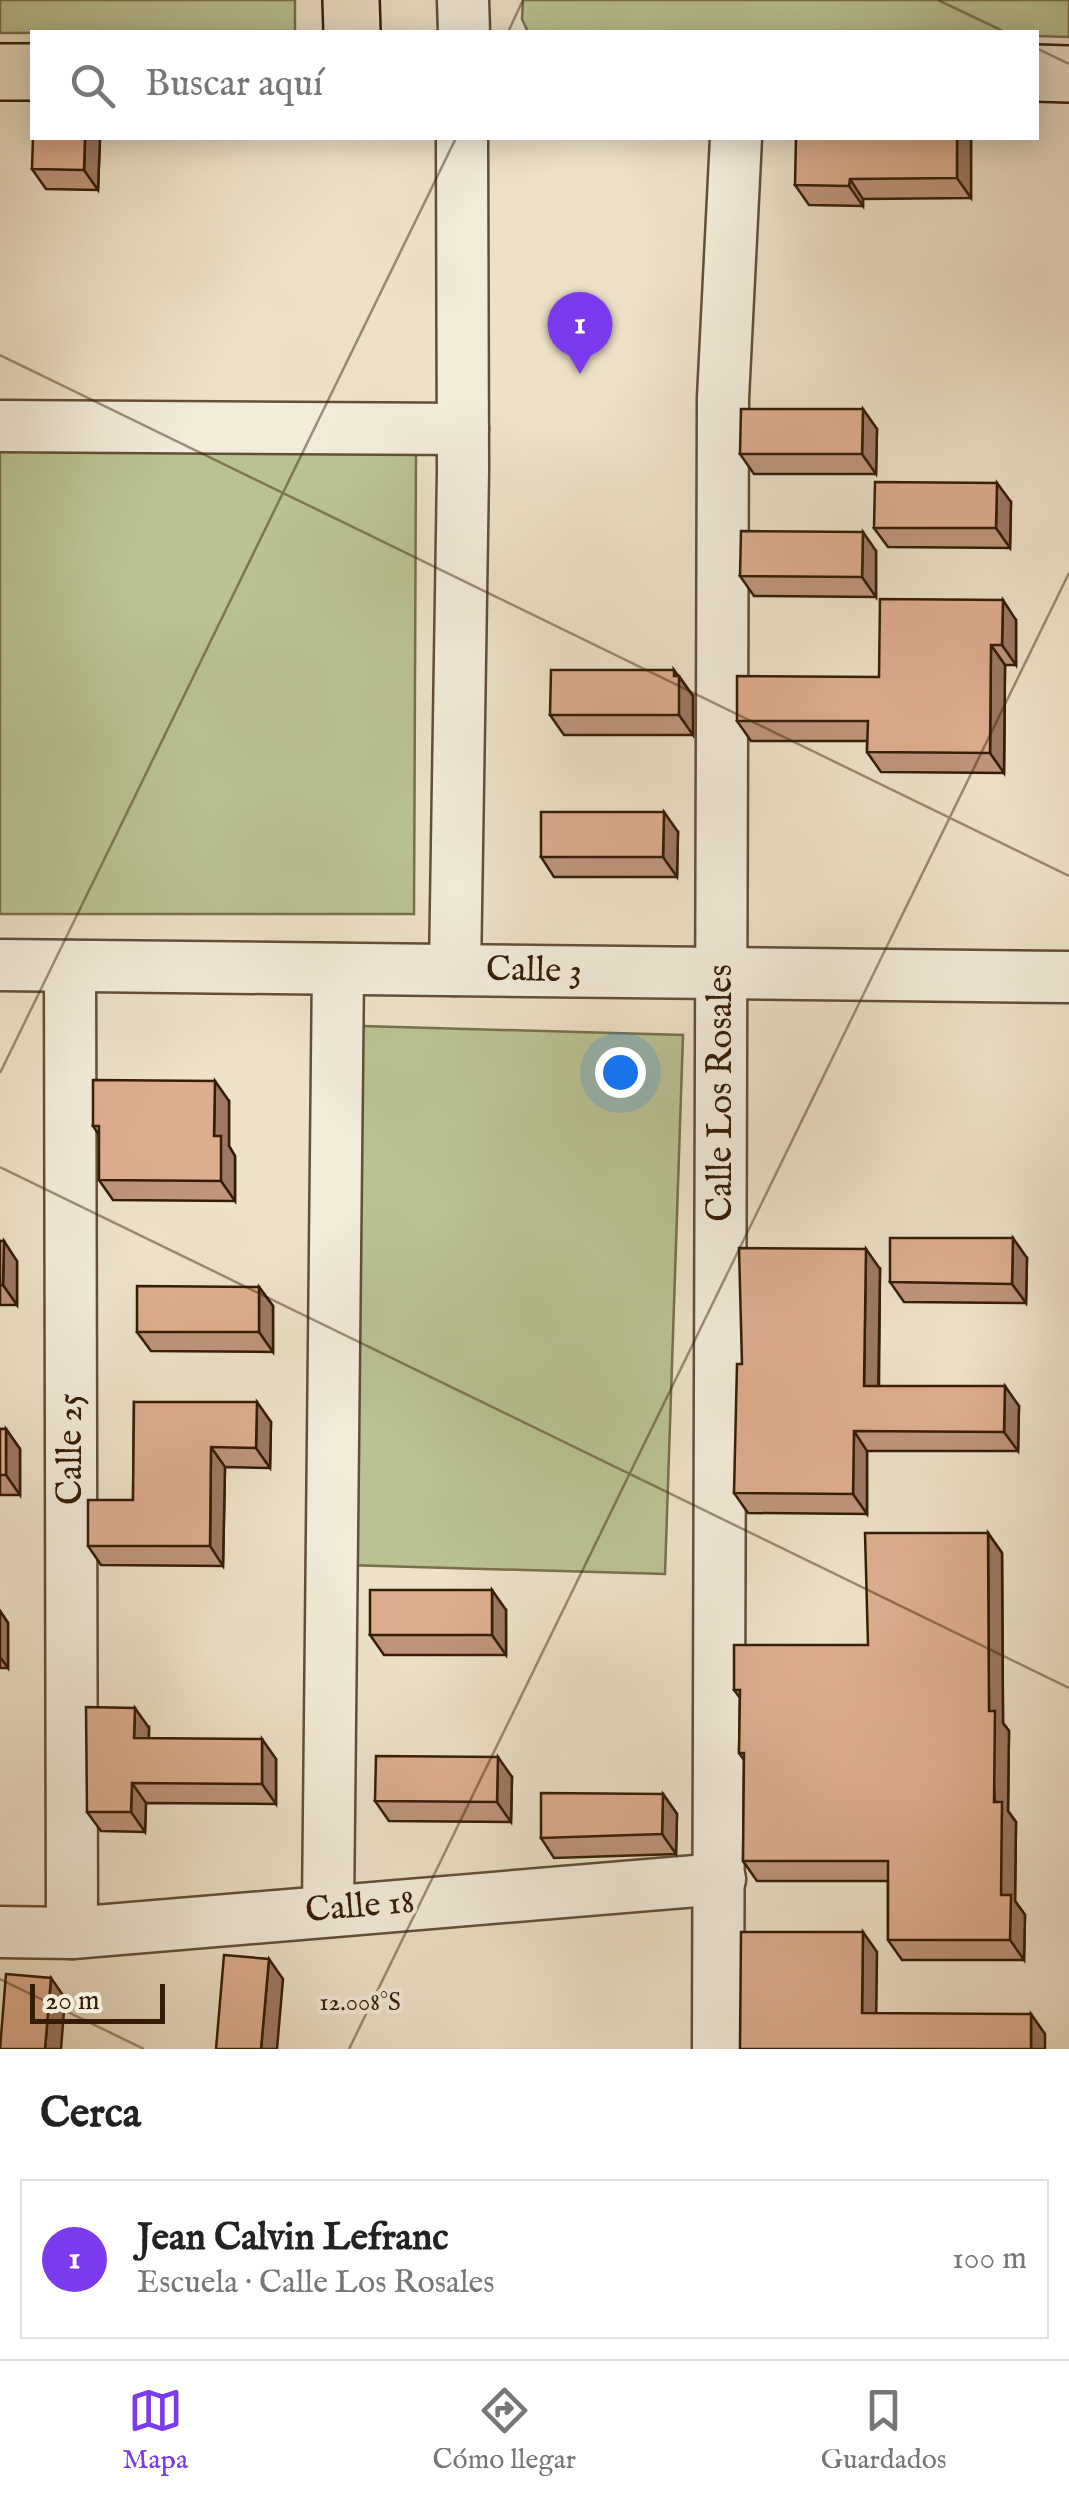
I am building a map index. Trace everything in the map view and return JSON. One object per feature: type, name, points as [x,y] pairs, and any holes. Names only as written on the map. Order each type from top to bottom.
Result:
[{"type":"main road","points":[[351,0],[352,30]]},
{"type":"main road","points":[[0,72],[30,72]]},
{"type":"main road","points":[[1039,74],[1069,74]]},
{"type":"street","points":[[463,0],[464,30]]},
{"type":"street","points":[[455,970],[462,140]]},
{"type":"street","name":"Calle Los Rosales","points":[[718,2049],[722,398],[736,140]]},
{"type":"street","points":[[0,426],[462,429]]},
{"type":"street","name":"Calle 3","points":[[0,965],[1069,977]]},
{"type":"street","name":"Calle 25","points":[[70,966],[72,1933]]},
{"type":"street","points":[[328,1909],[338,969]]},
{"type":"street","name":"Calle 18","points":[[0,1932],[72,1933],[720,1878]]},
{"type":"green space","points":[[0,0],[295,0],[295,30],[0,33]]},
{"type":"green space","points":[[523,0],[1069,0],[1069,37],[1039,36],[1039,30],[527,30],[522,19]]},
{"type":"green space","points":[[416,450],[414,914],[0,914],[0,451]]},
{"type":"green space","points":[[363,1026],[683,1035],[665,1574],[346,1565]]},
{"type":"building","points":[[33,140],[85,140],[84,170],[32,169]]},
{"type":"building","points":[[796,140],[957,140],[957,178],[850,179],[849,186],[795,185]]},
{"type":"building","points":[[741,409],[863,409],[862,454],[740,454]]},
{"type":"building","points":[[875,482],[997,483],[996,528],[874,528]]},
{"type":"building","points":[[741,531],[863,532],[862,577],[740,576]]},
{"type":"building","points":[[880,599],[1003,600],[1002,645],[991,645],[990,753],[867,752],[868,721],[737,721],[737,676],[879,677]]},
{"type":"building","points":[[551,670],[674,670],[674,676],[679,676],[679,715],[550,715]]},
{"type":"building","points":[[541,812],[664,812],[663,857],[541,857]]},
{"type":"building","points":[[93,1080],[215,1081],[214,1136],[221,1136],[221,1181],[99,1180],[99,1126],[93,1126]]},
{"type":"building","points":[[890,1238],[1013,1238],[1012,1284],[890,1282]]},
{"type":"building","points":[[0,1241],[4,1241],[3,1285],[0,1285]]},
{"type":"building","points":[[739,1248],[866,1249],[864,1386],[1005,1386],[1004,1432],[854,1431],[853,1494],[734,1493],[737,1364],[742,1364]]},
{"type":"building","points":[[137,1286],[259,1287],[259,1332],[137,1332]]},
{"type":"building","points":[[134,1402],[257,1402],[256,1448],[211,1447],[210,1546],[88,1546],[88,1500],[133,1500]]},
{"type":"building","points":[[0,1429],[6,1429],[6,1475],[0,1475]]},
{"type":"building","points":[[865,1533],[988,1533],[989,1711],[995,1711],[994,1802],[1002,1802],[1001,1895],[1011,1895],[1010,1940],[888,1940],[888,1861],[743,1861],[744,1753],[739,1753],[740,1690],[734,1690],[734,1645],[868,1645]]},
{"type":"building","points":[[370,1590],[492,1590],[492,1635],[370,1635]]},
{"type":"building","points":[[86,1707],[135,1708],[134,1738],[262,1739],[262,1784],[132,1783],[131,1812],[87,1812]]},
{"type":"building","points":[[376,1756],[498,1757],[497,1802],[375,1801]]},
{"type":"building","points":[[541,1793],[663,1794],[662,1834],[541,1838]]},
{"type":"building","points":[[741,1932],[863,1932],[862,2013],[1031,2014],[1031,2049],[740,2049]]},
{"type":"building","points":[[224,1955],[269,1959],[261,2049],[216,2049]]},
{"type":"building","points":[[6,1974],[51,1978],[45,2049],[0,2049]]},
{"type":"place","name":"Jean Calvin Lefranc","points":[[580,374]]}]
